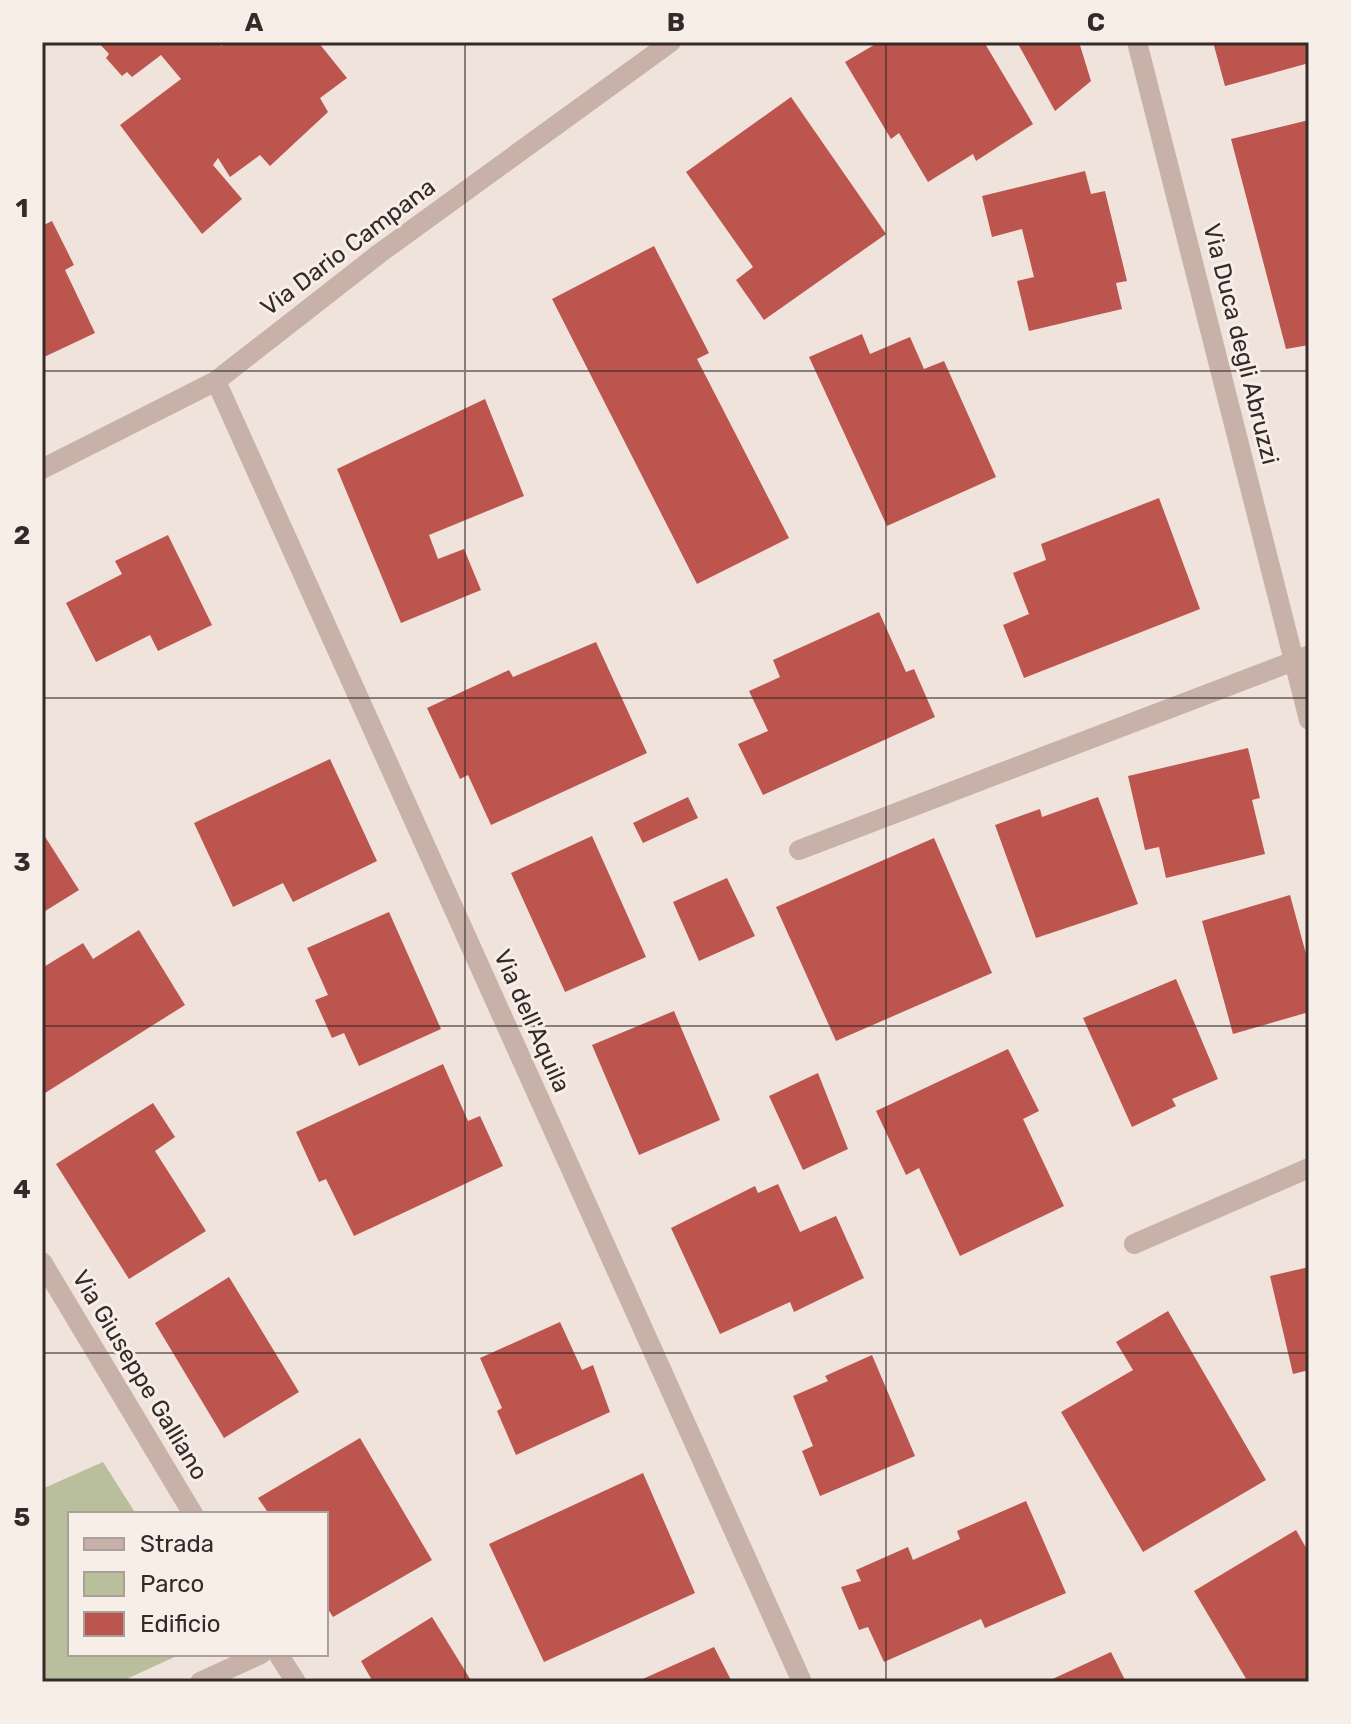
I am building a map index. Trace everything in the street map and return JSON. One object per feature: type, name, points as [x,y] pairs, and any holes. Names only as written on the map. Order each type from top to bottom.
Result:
[{"type":"street","name":"Via Dario Campana","points":[[42,469],[216,381],[380,253],[671,42]]},
{"type":"street","name":"Via Duca degli Abruzzi","points":[[1137,42],[1302,657],[1309,720]]},
{"type":"street","name":"Via dell'Aquila","points":[[216,381],[802,1682]]},
{"type":"street","points":[[799,850],[1302,657]]},
{"type":"street","points":[[1134,1244],[1309,1168]]},
{"type":"street","name":"Via Giuseppe Galliano","points":[[42,1262],[192,1512]]},
{"type":"street","points":[[200,1682],[257,1656]]},
{"type":"street","points":[[279,1656],[296,1682]]},
{"type":"green space","points":[[103,1462],[135,1512],[68,1512],[68,1656],[177,1656],[120,1682],[42,1682],[42,1489]]},
{"type":"building","points":[[98,42],[218,42],[221,46],[227,42],[318,42],[347,78],[320,98],[328,112],[270,166],[260,155],[230,177],[218,158],[213,165],[242,199],[202,234],[120,125],[181,79],[161,55],[132,77],[127,72],[122,76],[106,58],[109,54]]},
{"type":"building","points":[[879,42],[984,42],[1033,124],[976,161],[973,154],[928,182],[899,133],[891,139],[845,62]]},
{"type":"building","points":[[1017,42],[1079,42],[1091,81],[1055,111]]},
{"type":"building","points":[[1213,42],[1307,42],[1309,63],[1225,86]]},
{"type":"building","points":[[791,97],[886,234],[764,320],[736,280],[753,267],[686,172]]},
{"type":"building","points":[[1309,120],[1309,345],[1286,349],[1231,139]]},
{"type":"building","points":[[1085,171],[1091,194],[1105,191],[1127,281],[1116,283],[1122,309],[1029,331],[1017,281],[1034,277],[1022,229],[992,237],[982,196]]},
{"type":"building","points":[[52,221],[74,265],[65,270],[95,333],[42,358],[42,226]]},
{"type":"building","points":[[654,246],[709,353],[697,359],[789,538],[697,584],[552,299]]},
{"type":"building","points":[[862,334],[870,354],[910,337],[924,369],[944,361],[996,477],[887,526],[809,357]]},
{"type":"building","points":[[485,399],[524,496],[429,535],[438,559],[464,549],[481,590],[401,623],[337,469]]},
{"type":"building","points":[[1159,498],[1200,609],[1024,678],[1003,625],[1029,614],[1013,573],[1046,560],[1041,544]]},
{"type":"building","points":[[168,535],[212,625],[158,651],[150,635],[96,662],[66,603],[122,574],[115,561]]},
{"type":"building","points":[[879,612],[906,672],[914,669],[935,717],[763,795],[738,744],[768,731],[749,691],[780,677],[773,660]]},
{"type":"building","points":[[596,642],[647,753],[491,825],[468,775],[460,779],[427,708],[509,670],[513,677]]},
{"type":"building","points":[[1248,748],[1260,798],[1252,800],[1265,854],[1166,878],[1159,847],[1145,850],[1128,776]]},
{"type":"building","points":[[330,759],[377,861],[293,902],[283,883],[233,907],[194,823]]},
{"type":"building","points":[[688,797],[698,818],[643,843],[633,823]]},
{"type":"building","points":[[1098,797],[1138,904],[1036,938],[995,825],[1040,809],[1042,817]]},
{"type":"building","points":[[42,832],[79,890],[42,913]]},
{"type":"building","points":[[592,836],[646,957],[565,992],[511,873]]},
{"type":"building","points":[[934,838],[992,973],[836,1041],[776,907]]},
{"type":"building","points":[[727,878],[755,936],[699,961],[673,902]]},
{"type":"building","points":[[1290,895],[1309,965],[1309,1012],[1233,1034],[1202,921]]},
{"type":"building","points":[[389,912],[441,1029],[359,1066],[344,1033],[332,1038],[315,1000],[328,995],[307,948]]},
{"type":"building","points":[[139,930],[185,1005],[45,1093],[42,1087],[42,968],[83,943],[93,959]]},
{"type":"building","points":[[1176,979],[1218,1079],[1172,1099],[1176,1106],[1132,1127],[1083,1018]]},
{"type":"building","points":[[674,1011],[720,1120],[639,1155],[592,1045]]},
{"type":"building","points":[[1008,1049],[1039,1111],[1023,1119],[1064,1206],[960,1256],[919,1168],[906,1175],[876,1111]]},
{"type":"building","points":[[443,1064],[468,1121],[480,1116],[503,1166],[354,1236],[326,1179],[319,1182],[296,1132]]},
{"type":"building","points":[[818,1073],[848,1149],[803,1170],[769,1096]]},
{"type":"building","points":[[153,1103],[175,1137],[155,1151],[206,1231],[129,1279],[56,1164]]},
{"type":"building","points":[[778,1184],[800,1232],[836,1216],[864,1278],[794,1312],[790,1302],[720,1334],[671,1228],[755,1186],[758,1193]]},
{"type":"building","points":[[1309,1267],[1309,1370],[1293,1374],[1270,1276]]},
{"type":"building","points":[[229,1277],[299,1392],[224,1438],[155,1323]]},
{"type":"building","points":[[1168,1311],[1266,1480],[1143,1552],[1061,1412],[1133,1370],[1116,1342]]},
{"type":"building","points":[[560,1322],[582,1370],[593,1365],[610,1412],[516,1455],[497,1411],[502,1408],[480,1358]]},
{"type":"building","points":[[872,1355],[915,1456],[820,1496],[802,1451],[813,1446],[793,1396],[828,1381],[825,1376]]},
{"type":"building","points":[[360,1438],[432,1560],[333,1617],[328,1609],[328,1512],[268,1512],[258,1498]]},
{"type":"building","points":[[643,1473],[695,1593],[544,1662],[489,1544]]},
{"type":"building","points":[[1026,1501],[1066,1593],[985,1628],[981,1619],[884,1662],[868,1627],[859,1630],[841,1587],[861,1581],[856,1570],[908,1547],[913,1560],[960,1539],[957,1531]]},
{"type":"building","points":[[1296,1530],[1309,1553],[1309,1678],[1302,1682],[1248,1682],[1194,1591]]},
{"type":"building","points":[[432,1617],[472,1682],[373,1682],[361,1661]]},
{"type":"building","points":[[714,1647],[732,1682],[636,1682]]},
{"type":"building","points":[[1111,1652],[1126,1682],[1046,1682]]}]
